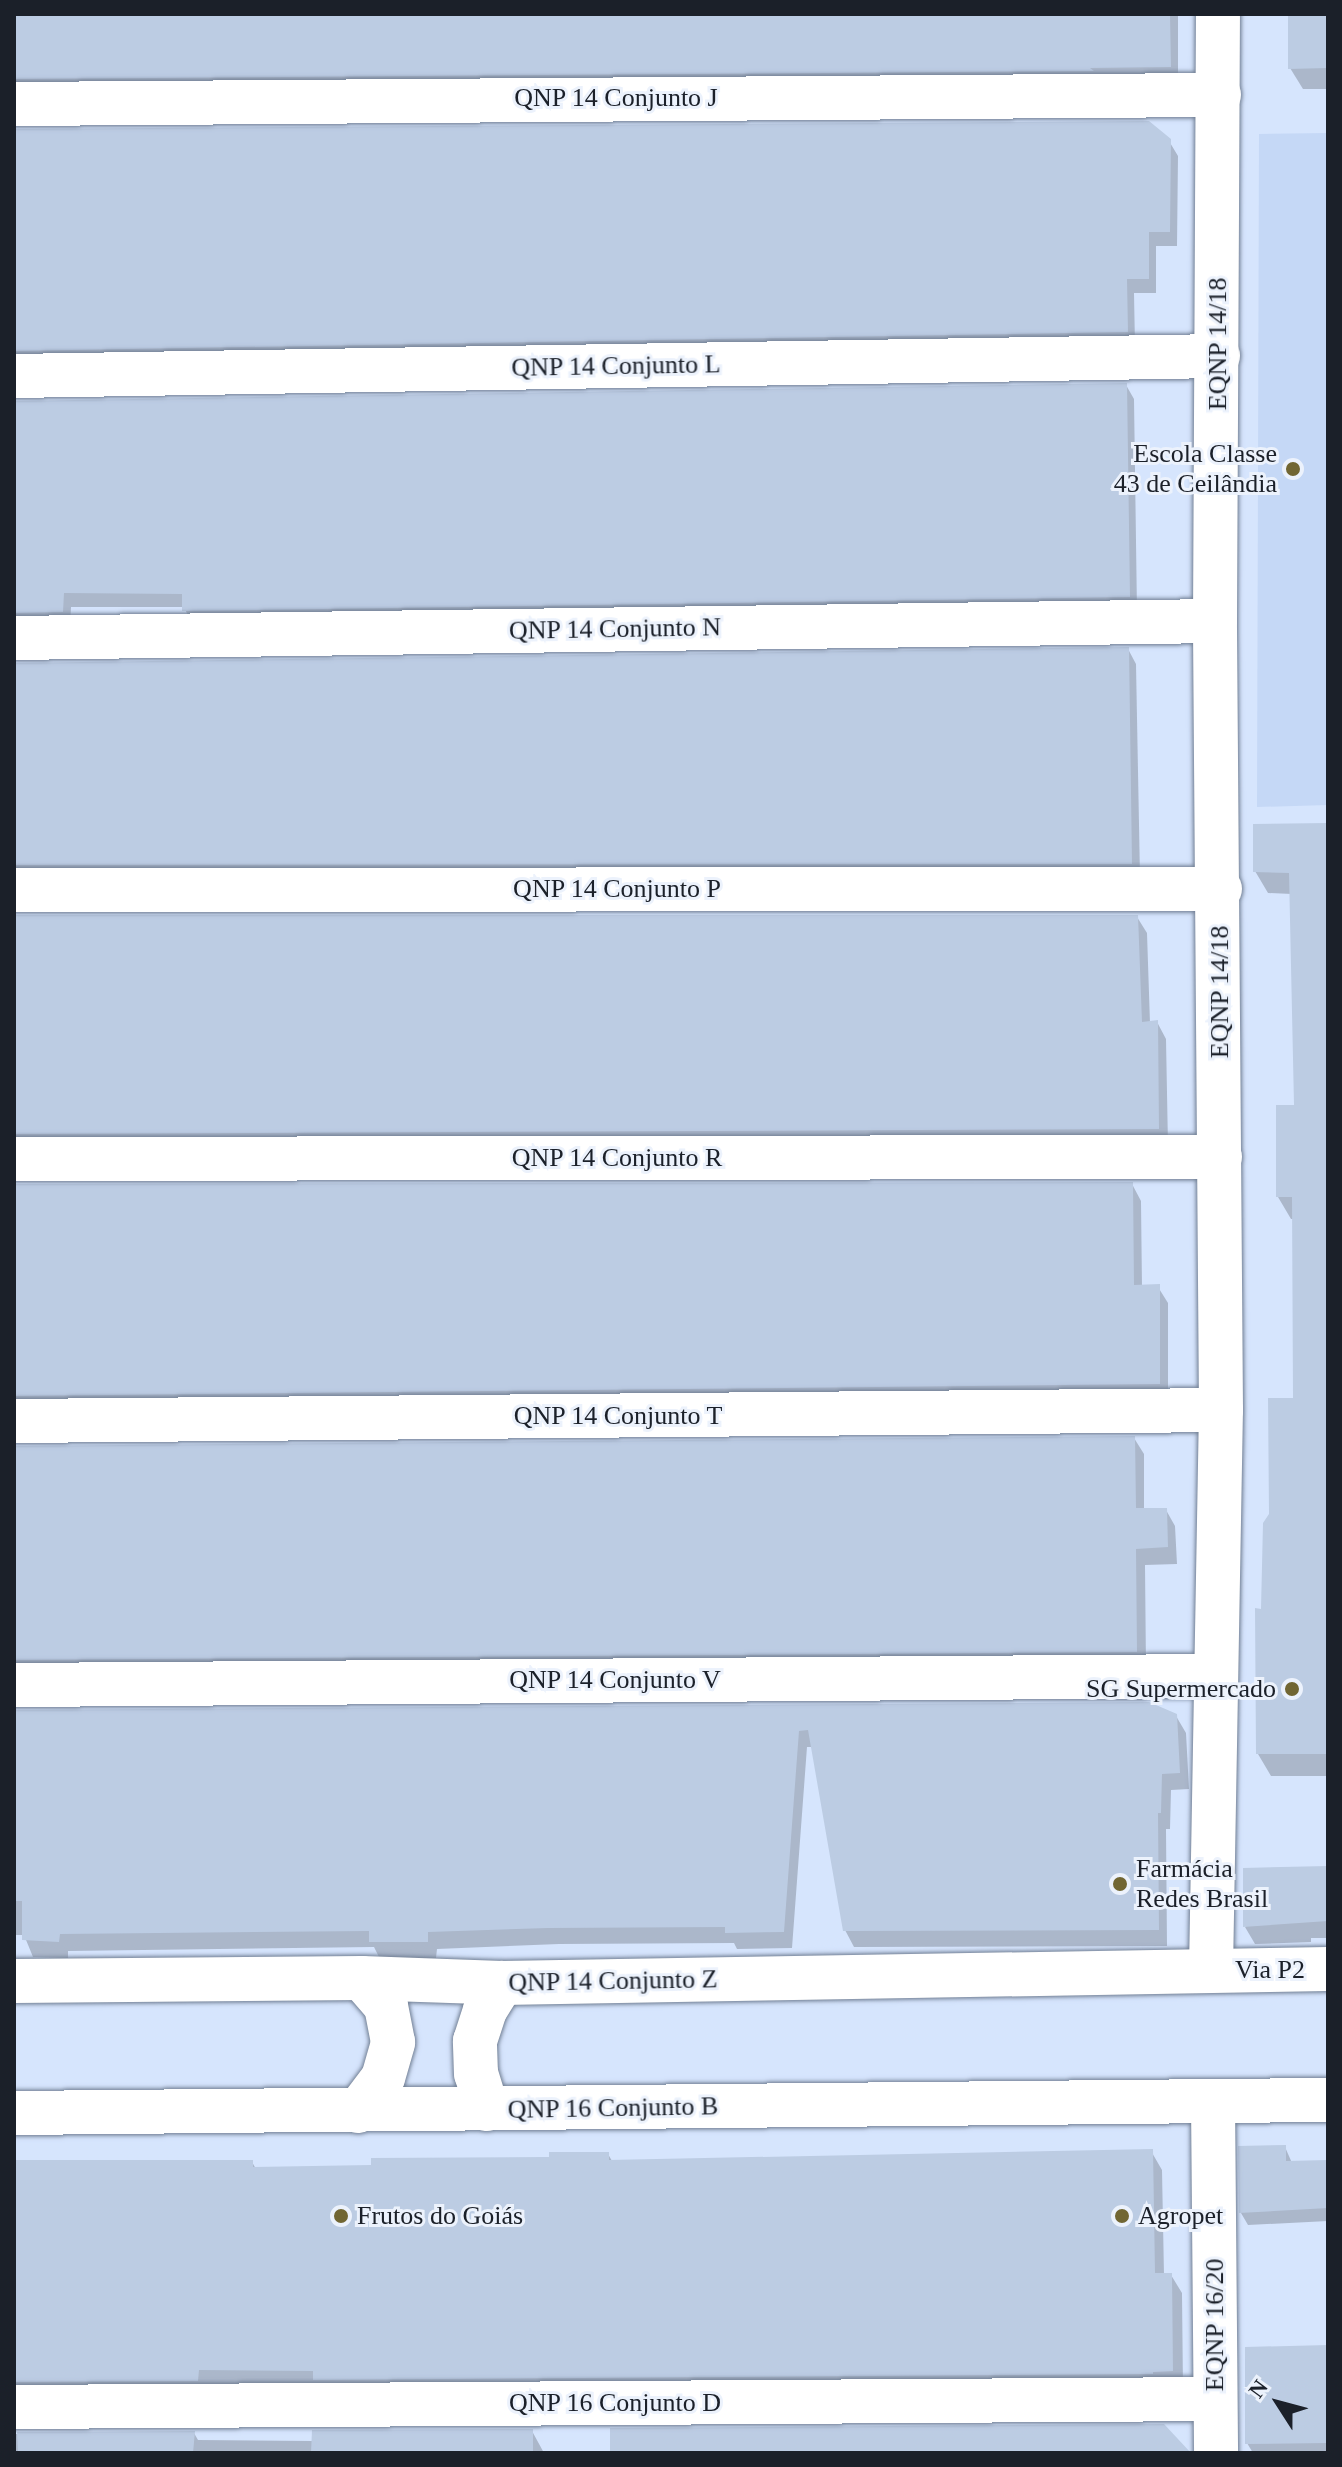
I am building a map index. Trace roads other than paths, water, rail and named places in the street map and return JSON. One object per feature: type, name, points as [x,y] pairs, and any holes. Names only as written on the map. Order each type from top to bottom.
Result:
[{"type":"street","name":"EQNP 14/18","points":[[1211,1970],[1221,1410],[1220,889],[1215,621],[1218,14]]},
{"type":"street","name":"QNP 14 Conjunto J","points":[[14,104],[1219,95]]},
{"type":"street","name":"QNP 14 Conjunto L","points":[[14,376],[1218,356]]},
{"type":"street","name":"QNP 14 Conjunto N","points":[[14,638],[1215,621]]},
{"type":"street","name":"QNP 14 Conjunto P","points":[[14,890],[1220,889]]},
{"type":"street","name":"QNP 14 Conjunto R","points":[[14,1159],[1220,1157]]},
{"type":"street","name":"QNP 14 Conjunto T","points":[[14,1421],[1221,1410]]},
{"type":"street","name":"QNP 14 Conjunto V","points":[[14,1685],[1216,1676]]},
{"type":"street","name":"Via P2","points":[[1211,1970],[1328,1969]]},
{"type":"street","name":"QNP 14 Conjunto Z","points":[[14,1981],[362,1978],[502,1983],[1211,1970]]},
{"type":"street","points":[[358,2111],[383,2078],[393,2042],[386,2006],[362,1978]]},
{"type":"street","points":[[487,2109],[476,2074],[475,2041],[485,2010],[502,1983]]},
{"type":"street","points":[[1213,2101],[1328,2100]]},
{"type":"street","name":"QNP 16 Conjunto B","points":[[14,2113],[1213,2101]]},
{"type":"street","name":"EQNP 16/20","points":[[1213,2101],[1216,2453]]},
{"type":"street","name":"QNP 16 Conjunto D","points":[[14,2407],[1215,2399]]},
{"type":"place","name":"Escola Classe 43 de Ceilândia","points":[[1293,469]]},
{"type":"place","name":"SG Supermercado","points":[[1292,1689]]},
{"type":"place","name":"Farmácia Redes Brasil","points":[[1120,1884]]},
{"type":"place","name":"Frutos do Goiás","points":[[341,2216]]},
{"type":"place","name":"Agropet","points":[[1122,2216]]}]
